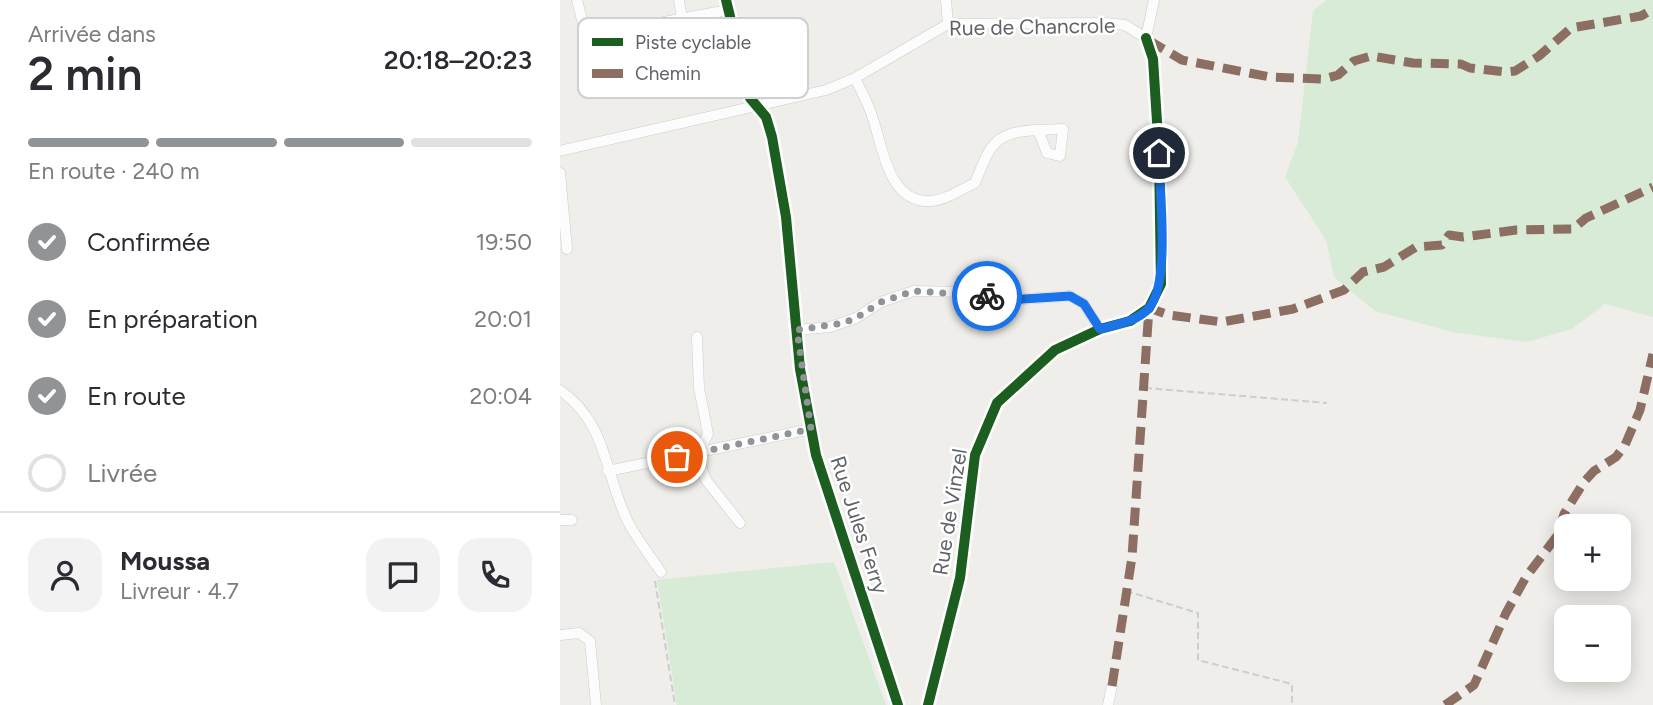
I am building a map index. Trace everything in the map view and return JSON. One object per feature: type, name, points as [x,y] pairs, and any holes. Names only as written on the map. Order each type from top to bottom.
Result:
[{"type":"street","points":[[577,0],[582,18]]},
{"type":"street","points":[[679,0],[682,18]]},
{"type":"street","points":[[946,0],[948,24]]},
{"type":"street","points":[[1146,38],[1154,0]]},
{"type":"street","points":[[685,18],[727,5]]},
{"type":"street","name":"Rue de Chancrole","points":[[808,95],[855,78],[948,24],[1107,23],[1125,25],[1146,38]]},
{"type":"street","name":"Rue de Vinzel","points":[[928,705],[960,578],[975,455],[997,403],[1055,350],[1100,329],[1130,321],[1149,308],[1161,284],[1159,153],[1153,59],[1146,38]]},
{"type":"street","points":[[855,78],[871,111],[897,184],[907,196],[916,199],[925,201],[944,198],[975,183],[989,148],[1002,135],[1038,130]]},
{"type":"street","name":"Rue Jules Ferry","points":[[750,98],[766,117],[772,137],[786,216],[797,330],[816,455],[898,705]]},
{"type":"street","name":"Rue de Chancrole","points":[[560,151],[795,98]]},
{"type":"street","points":[[560,173],[567,248]]},
{"type":"street","points":[[797,330],[830,327],[856,318],[881,302],[914,291],[963,292],[1008,300],[1070,296],[1084,304],[1100,329]]},
{"type":"street","points":[[697,337],[699,388],[708,435],[699,452],[706,480],[740,523]]},
{"type":"street","points":[[560,390],[575,401],[599,434],[608,471],[628,522],[661,572]]},
{"type":"street","points":[[608,471],[811,429]]},
{"type":"street","points":[[560,520],[572,520]]},
{"type":"street","points":[[560,635],[579,633],[590,641],[596,705]]},
{"type":"street","points":[[1108,705],[1112,685]]},
{"type":"path","points":[[1145,388],[1327,403]]},
{"type":"path","points":[[661,572],[654,578],[675,705]]},
{"type":"path","points":[[1126,591],[1198,613],[1198,660],[1293,684],[1292,705]]},
{"type":"green space","points":[[1326,0],[1653,0],[1653,317],[1605,304],[1572,329],[1527,342],[1457,333],[1375,311],[1334,277],[1326,240],[1285,177],[1298,142],[1313,11]]},
{"type":"green space","points":[[834,562],[886,705],[677,705],[657,580]]},
{"type":"marked path","points":[[1148,40],[1182,60],[1270,77],[1324,79],[1338,75],[1354,61],[1371,56],[1413,63],[1461,64],[1470,68],[1506,72],[1515,71],[1539,56],[1571,28],[1641,16],[1653,9]]},
{"type":"marked path","points":[[1112,686],[1132,557],[1149,308],[1169,315],[1222,322],[1293,309],[1344,290],[1363,272],[1384,267],[1416,247],[1442,245],[1449,235],[1463,237],[1516,230],[1573,229],[1586,218],[1653,187]]},
{"type":"marked path","points":[[1445,705],[1474,685],[1506,613],[1526,577],[1557,536],[1564,514],[1584,482],[1594,471],[1616,457],[1625,445],[1640,410],[1653,354]]},
{"type":"cycle path","points":[[726,0],[730,18]]},
{"type":"cycle path","points":[[928,705],[960,578],[975,455],[997,403],[1055,350],[1100,329],[1130,321],[1149,308],[1161,284],[1159,153],[1153,59],[1146,38]]},
{"type":"cycle path","points":[[750,98],[766,117],[772,137],[786,217],[800,369],[816,455],[898,705]]},
{"type":"way so far","points":[[677,457],[811,429],[800,369],[797,330],[843,323],[881,302],[914,291],[963,292],[987,296]]},
{"type":"route","points":[[987,296],[1008,300],[1070,296],[1084,304],[1100,329],[1130,321],[1149,308],[1161,284],[1163,255],[1159,153]]}]
